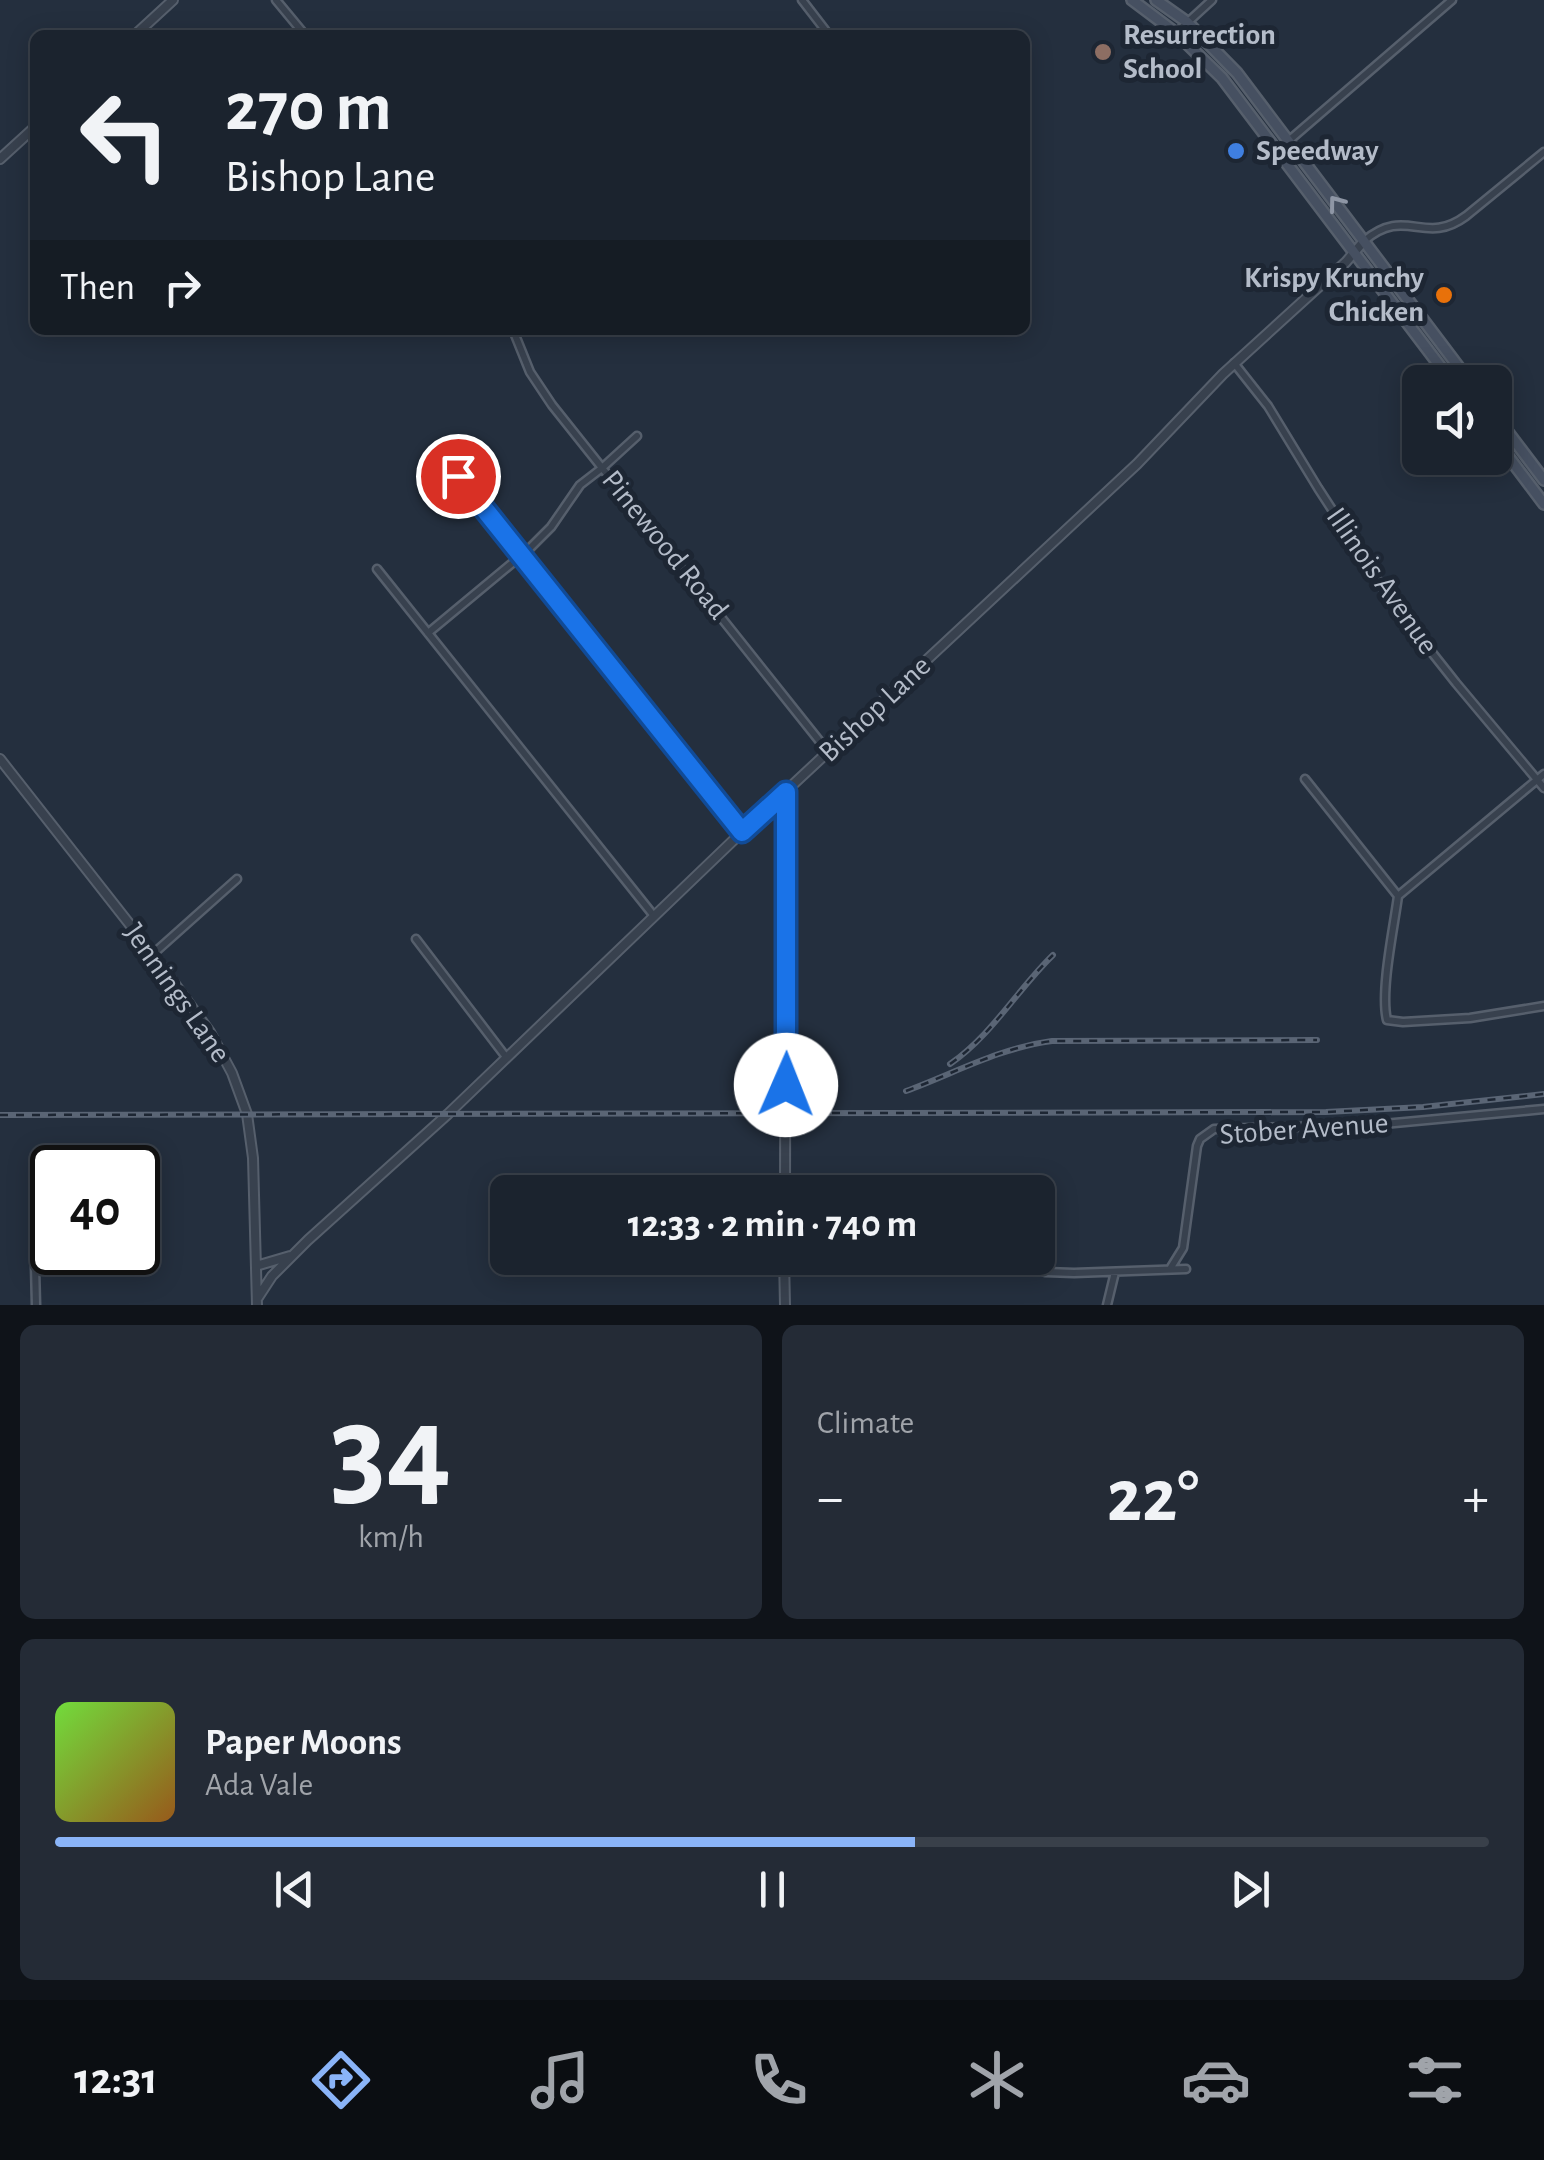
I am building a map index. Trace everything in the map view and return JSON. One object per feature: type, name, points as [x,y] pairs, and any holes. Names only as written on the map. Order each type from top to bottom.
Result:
[{"type":"main road","points":[[1132,0],[1176,33],[1222,78],[1439,365]]},
{"type":"main road","points":[[1156,0],[1187,22],[1237,73],[1457,365]]},
{"type":"main road","points":[[1512,438],[1544,480]]},
{"type":"main road","points":[[1512,462],[1544,504]]},
{"type":"street","points":[[140,30],[173,0]]},
{"type":"street","points":[[276,0],[301,30]]},
{"type":"street","points":[[802,0],[825,30]]},
{"type":"street","points":[[1176,33],[1212,0]]},
{"type":"street","points":[[1278,150],[1452,0]]},
{"type":"street","points":[[0,159],[30,132]]},
{"type":"street","points":[[1364,241],[1395,224],[1435,230],[1452,225],[1544,152]]},
{"type":"street","name":"Bishop Lane","points":[[257,1302],[272,1276],[294,1254],[448,1114],[742,832],[1137,464],[1234,363],[1364,241]]},
{"type":"street","name":"Pinewood Road","points":[[514,335],[539,387],[829,752]]},
{"type":"street","name":"Illinois Avenue","points":[[1234,363],[1268,406],[1392,602],[1544,788]]},
{"type":"street","points":[[428,633],[522,556],[550,527],[580,486],[637,436]]},
{"type":"street","points":[[458,476],[742,832]]},
{"type":"street","points":[[377,569],[654,916]]},
{"type":"street","name":"Jennings Lane","points":[[0,760],[153,954],[225,1057],[248,1114],[256,1266]]},
{"type":"street","points":[[1544,774],[1398,896],[1384,1014],[1386,1020],[1394,1022],[1440,1021],[1544,1006]]},
{"type":"street","points":[[1305,779],[1398,896]]},
{"type":"street","points":[[785,1175],[786,792]]},
{"type":"street","points":[[153,954],[237,879]]},
{"type":"street","points":[[416,939],[506,1058]]},
{"type":"street","name":"Stober Avenue","points":[[1170,1269],[1183,1248],[1197,1146],[1214,1129],[1373,1125],[1544,1109]]},
{"type":"street","name":"Bishop Lane","points":[[257,1302],[256,1266],[294,1254]]},
{"type":"street","points":[[1055,1273],[1186,1269]]},
{"type":"street","points":[[1108,1305],[1114,1272]]},
{"type":"street","points":[[35,1275],[36,1305]]},
{"type":"street","points":[[784,1275],[785,1305]]},
{"type":"railway","points":[[950,1064],[979,1040],[1053,955]]},
{"type":"railway","points":[[906,1091],[995,1055],[1052,1041],[1317,1040]]},
{"type":"railway","points":[[0,1115],[1326,1112],[1544,1094]]},
{"type":"place","name":"Resurrection School","points":[[1103,52]]},
{"type":"place","name":"Speedway","points":[[1236,151]]},
{"type":"place","name":"Krispy Krunchy Chicken","points":[[1444,295]]},
{"type":"route","points":[[458,476],[742,832],[786,792],[786,1085]]}]
